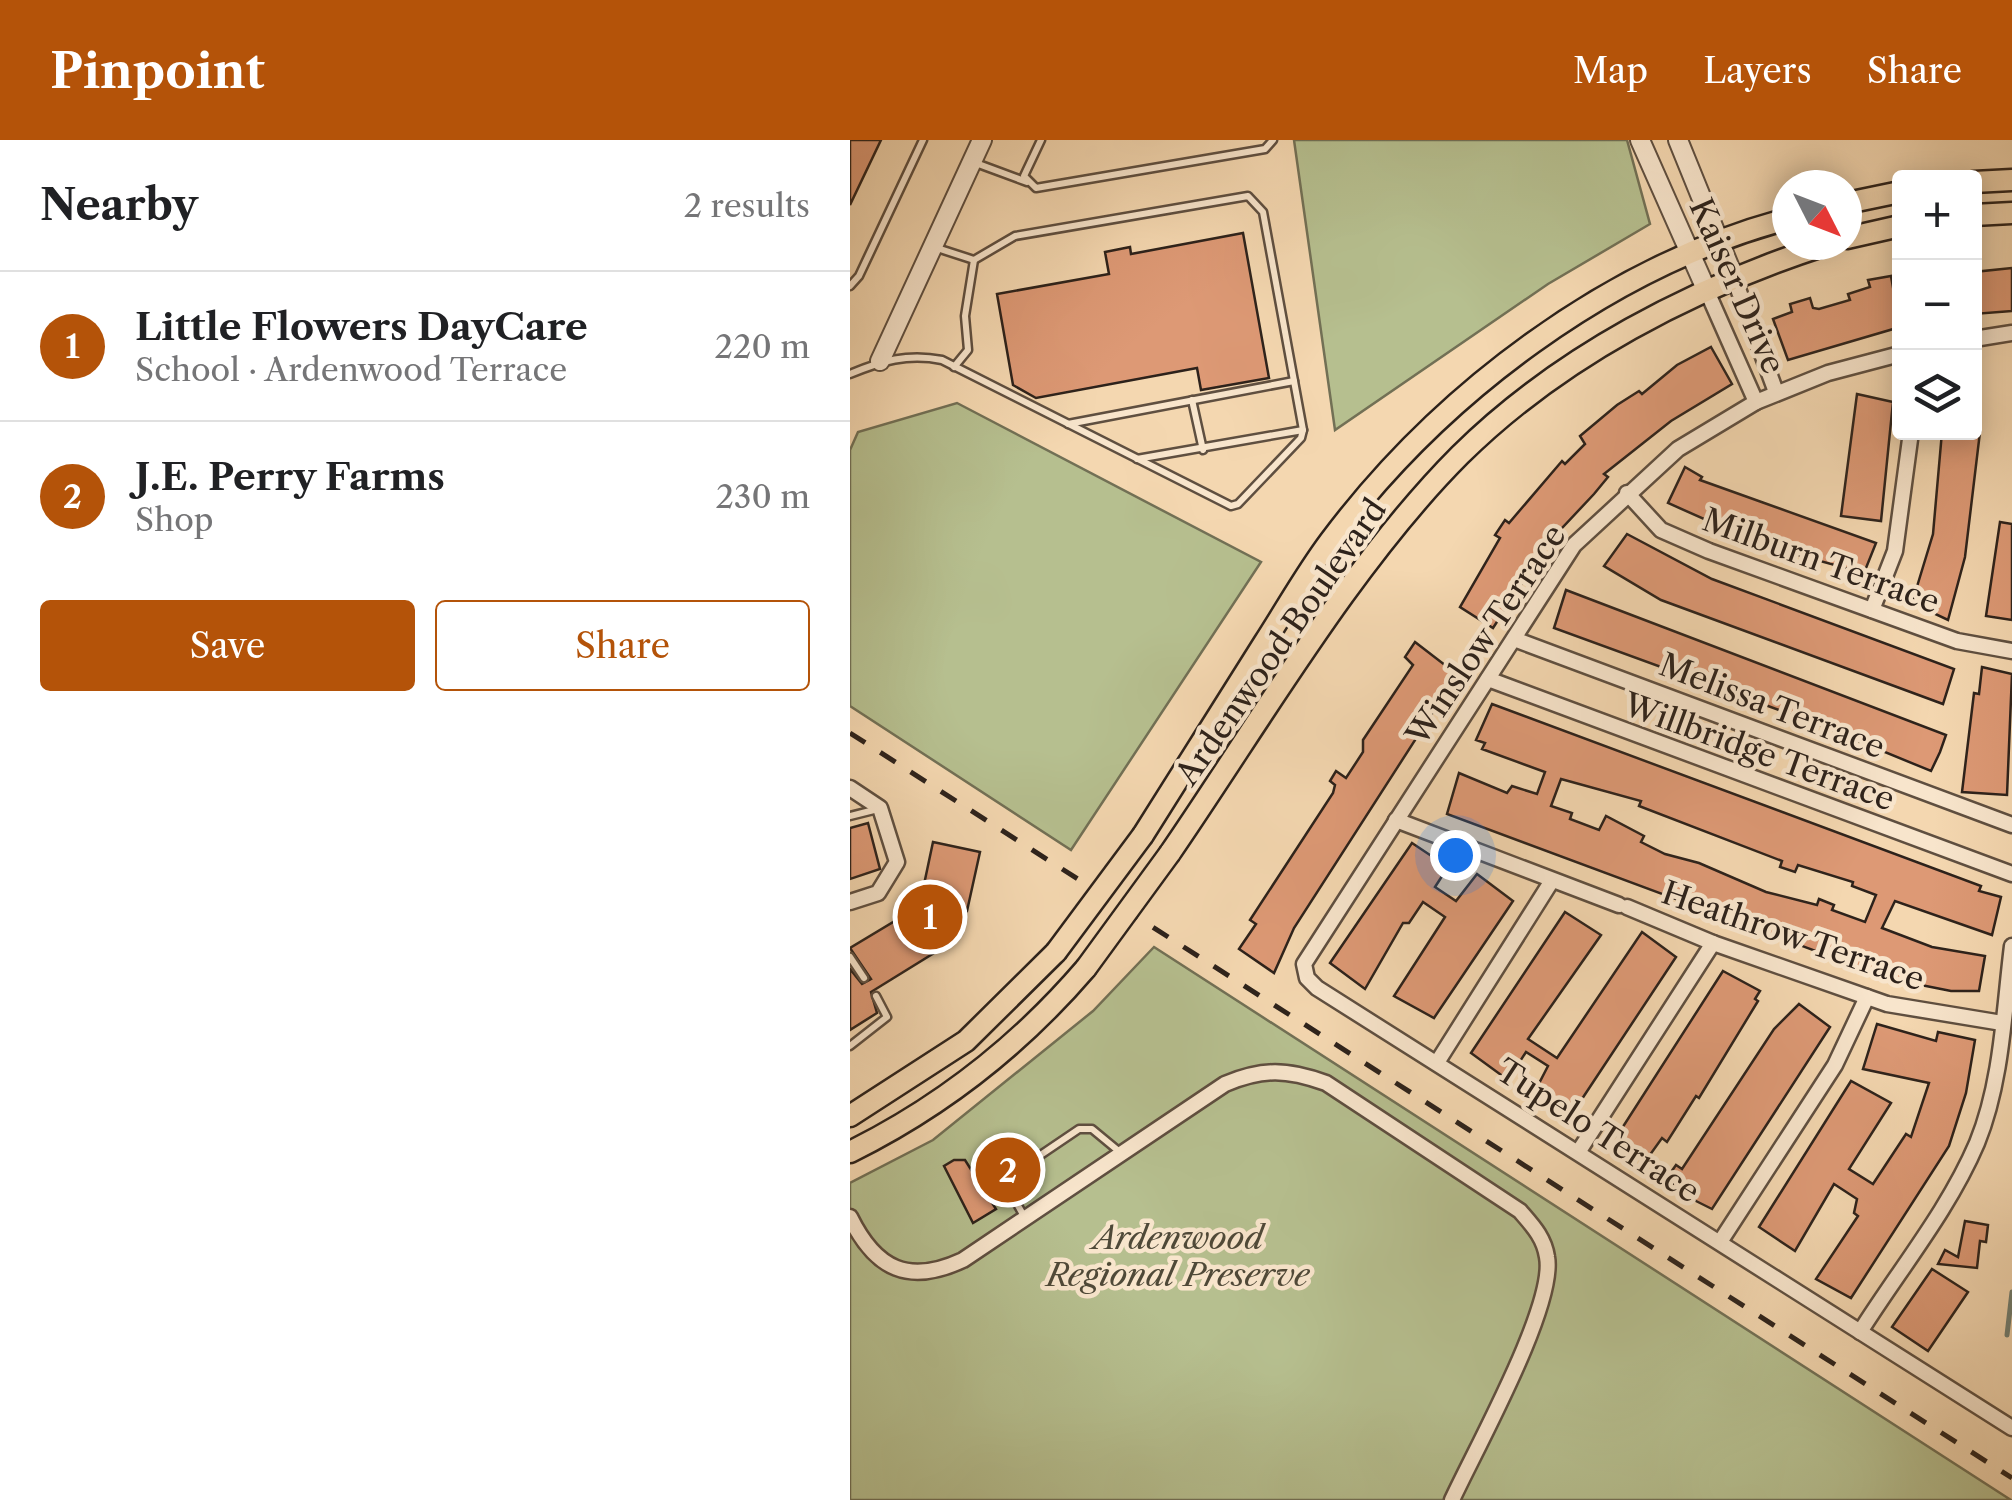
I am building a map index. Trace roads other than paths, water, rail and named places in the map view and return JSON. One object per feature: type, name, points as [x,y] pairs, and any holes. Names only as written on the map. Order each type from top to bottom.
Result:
[{"type":"main road","points":[[1982,182],[2012,180]]},
{"type":"main road","points":[[1862,200],[1892,194]]},
{"type":"main road","points":[[1982,215],[2012,213]]},
{"type":"main road","name":"Ardenwood Boulevard","points":[[850,1116],[966,1042],[1056,952],[1142,835],[1328,544],[1426,430],[1487,376],[1557,327],[1720,240],[1772,224]]},
{"type":"main road","points":[[1862,235],[1892,228]]},
{"type":"main road","name":"Ardenwood Boulevard","points":[[850,1152],[896,1130],[966,1082],[1027,1031],[1086,968],[1170,853],[1364,569],[1461,454],[1579,361],[1706,289],[1784,260]]},
{"type":"street","points":[[880,361],[982,140]]},
{"type":"street","name":"Kaiser Drive","points":[[1640,140],[1756,402]]},
{"type":"street","name":"Kaiser Drive","points":[[1678,140],[1776,392]]},
{"type":"street","points":[[1982,337],[2012,332]]},
{"type":"street","name":"Winslow Terrace","points":[[1307,978],[1304,964],[1574,545],[1678,449],[1756,402],[1776,392],[1892,356]]},
{"type":"street","points":[[1872,610],[1894,551],[1910,440]]},
{"type":"street","name":"Milburn Terrace","points":[[1627,493],[1661,530],[1958,641],[2012,651]]},
{"type":"street","name":"Melissa Terrace","points":[[1514,638],[2012,825]]},
{"type":"street","name":"Willbridge Terrace","points":[[1488,679],[2012,874]]},
{"type":"street","points":[[850,788],[880,808],[897,862],[878,893],[850,902]]},
{"type":"street","name":"Heathrow Terrace","points":[[1396,820],[1712,943],[1867,997],[2002,1023]]},
{"type":"street","points":[[1438,1061],[1552,882]]},
{"type":"street","points":[[1579,1150],[1712,943]]},
{"type":"street","points":[[1860,1332],[1952,1194],[1978,1140],[1992,1094],[2012,946]]},
{"type":"street","name":"Tupelo Terrace","points":[[1307,978],[2012,1428]]},
{"type":"street","points":[[1720,1242],[1834,1065],[1867,997]]},
{"type":"street","points":[[850,1217],[878,1258],[908,1273],[935,1273],[1025,1218],[1225,1084],[1259,1070],[1294,1071],[1326,1084],[1520,1211],[1539,1233],[1548,1257],[1548,1282],[1542,1305],[1452,1500]]},
{"type":"lane","points":[[850,286],[859,276],[923,140]]},
{"type":"lane","points":[[1028,183],[1024,176],[1041,140]]},
{"type":"lane","points":[[972,162],[1036,188],[1265,148],[1273,140]]},
{"type":"lane","points":[[850,374],[880,361],[918,356],[954,367],[1230,506],[1238,504],[1295,446],[1303,430],[1263,212],[1248,196],[1015,236],[974,260],[932,247]]},
{"type":"lane","points":[[954,367],[968,350],[965,316],[974,260]]},
{"type":"lane","points":[[1067,424],[1294,381]]},
{"type":"lane","points":[[1192,400],[1203,450]]},
{"type":"lane","points":[[1135,459],[1303,430]]},
{"type":"lane","points":[[850,816],[880,808]]},
{"type":"lane","points":[[850,957],[864,978]]},
{"type":"lane","points":[[850,1046],[887,1017],[876,996]]},
{"type":"lane","points":[[1025,1218],[1008,1188],[1010,1176],[1079,1129],[1092,1129],[1121,1154]]},
{"type":"waterway","points":[[2007,1335],[2012,1292]]},
{"type":"railway","points":[[850,733],[2012,1478]]},
{"type":"place","name":"Little Flowers DayCare","points":[[930,917]]},
{"type":"place","name":"J.E. Perry Farms","points":[[1008,1170]]},
{"type":"park label","name":"Ardenwood Regional Preserve","points":[[1178,1256]]}]
